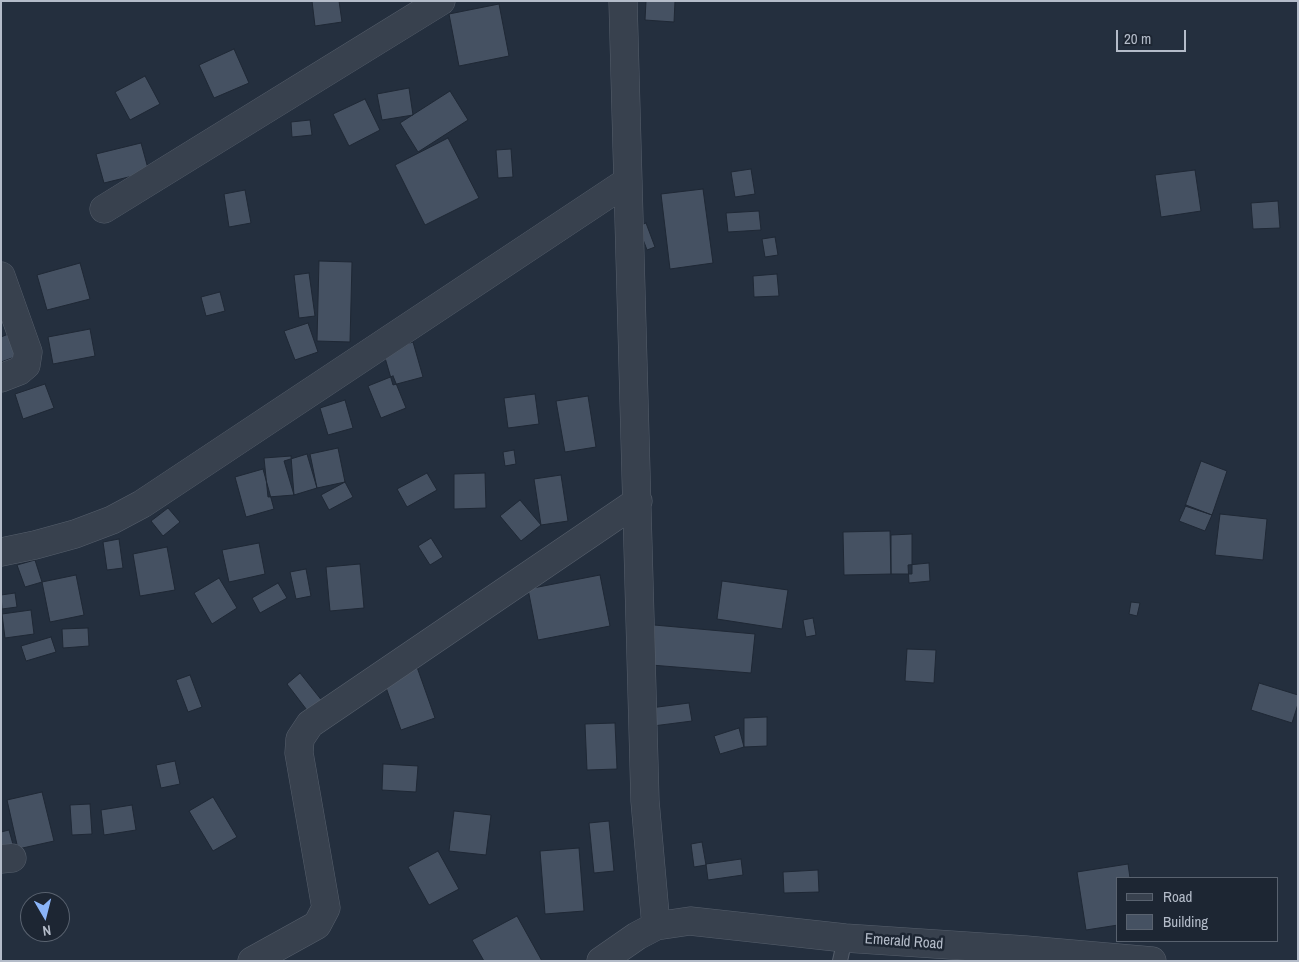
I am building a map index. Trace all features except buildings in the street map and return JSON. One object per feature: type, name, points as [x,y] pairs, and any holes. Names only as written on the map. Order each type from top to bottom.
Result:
[{"type":"street","points":[[104,209],[441,1]]},
{"type":"street","points":[[601,961],[637,936],[656,926],[645,801],[623,1]]},
{"type":"street","points":[[1,552],[75,534],[112,520],[142,504],[628,181]]},
{"type":"street","points":[[1,378],[19,371],[26,365],[28,358],[26,344],[2,279]]},
{"type":"street","points":[[252,961],[317,924],[326,908],[299,753],[300,739],[310,724],[638,501]]},
{"type":"street","name":"Emerald Road","points":[[656,926],[690,921],[843,949],[1026,950],[1152,961]]}]
